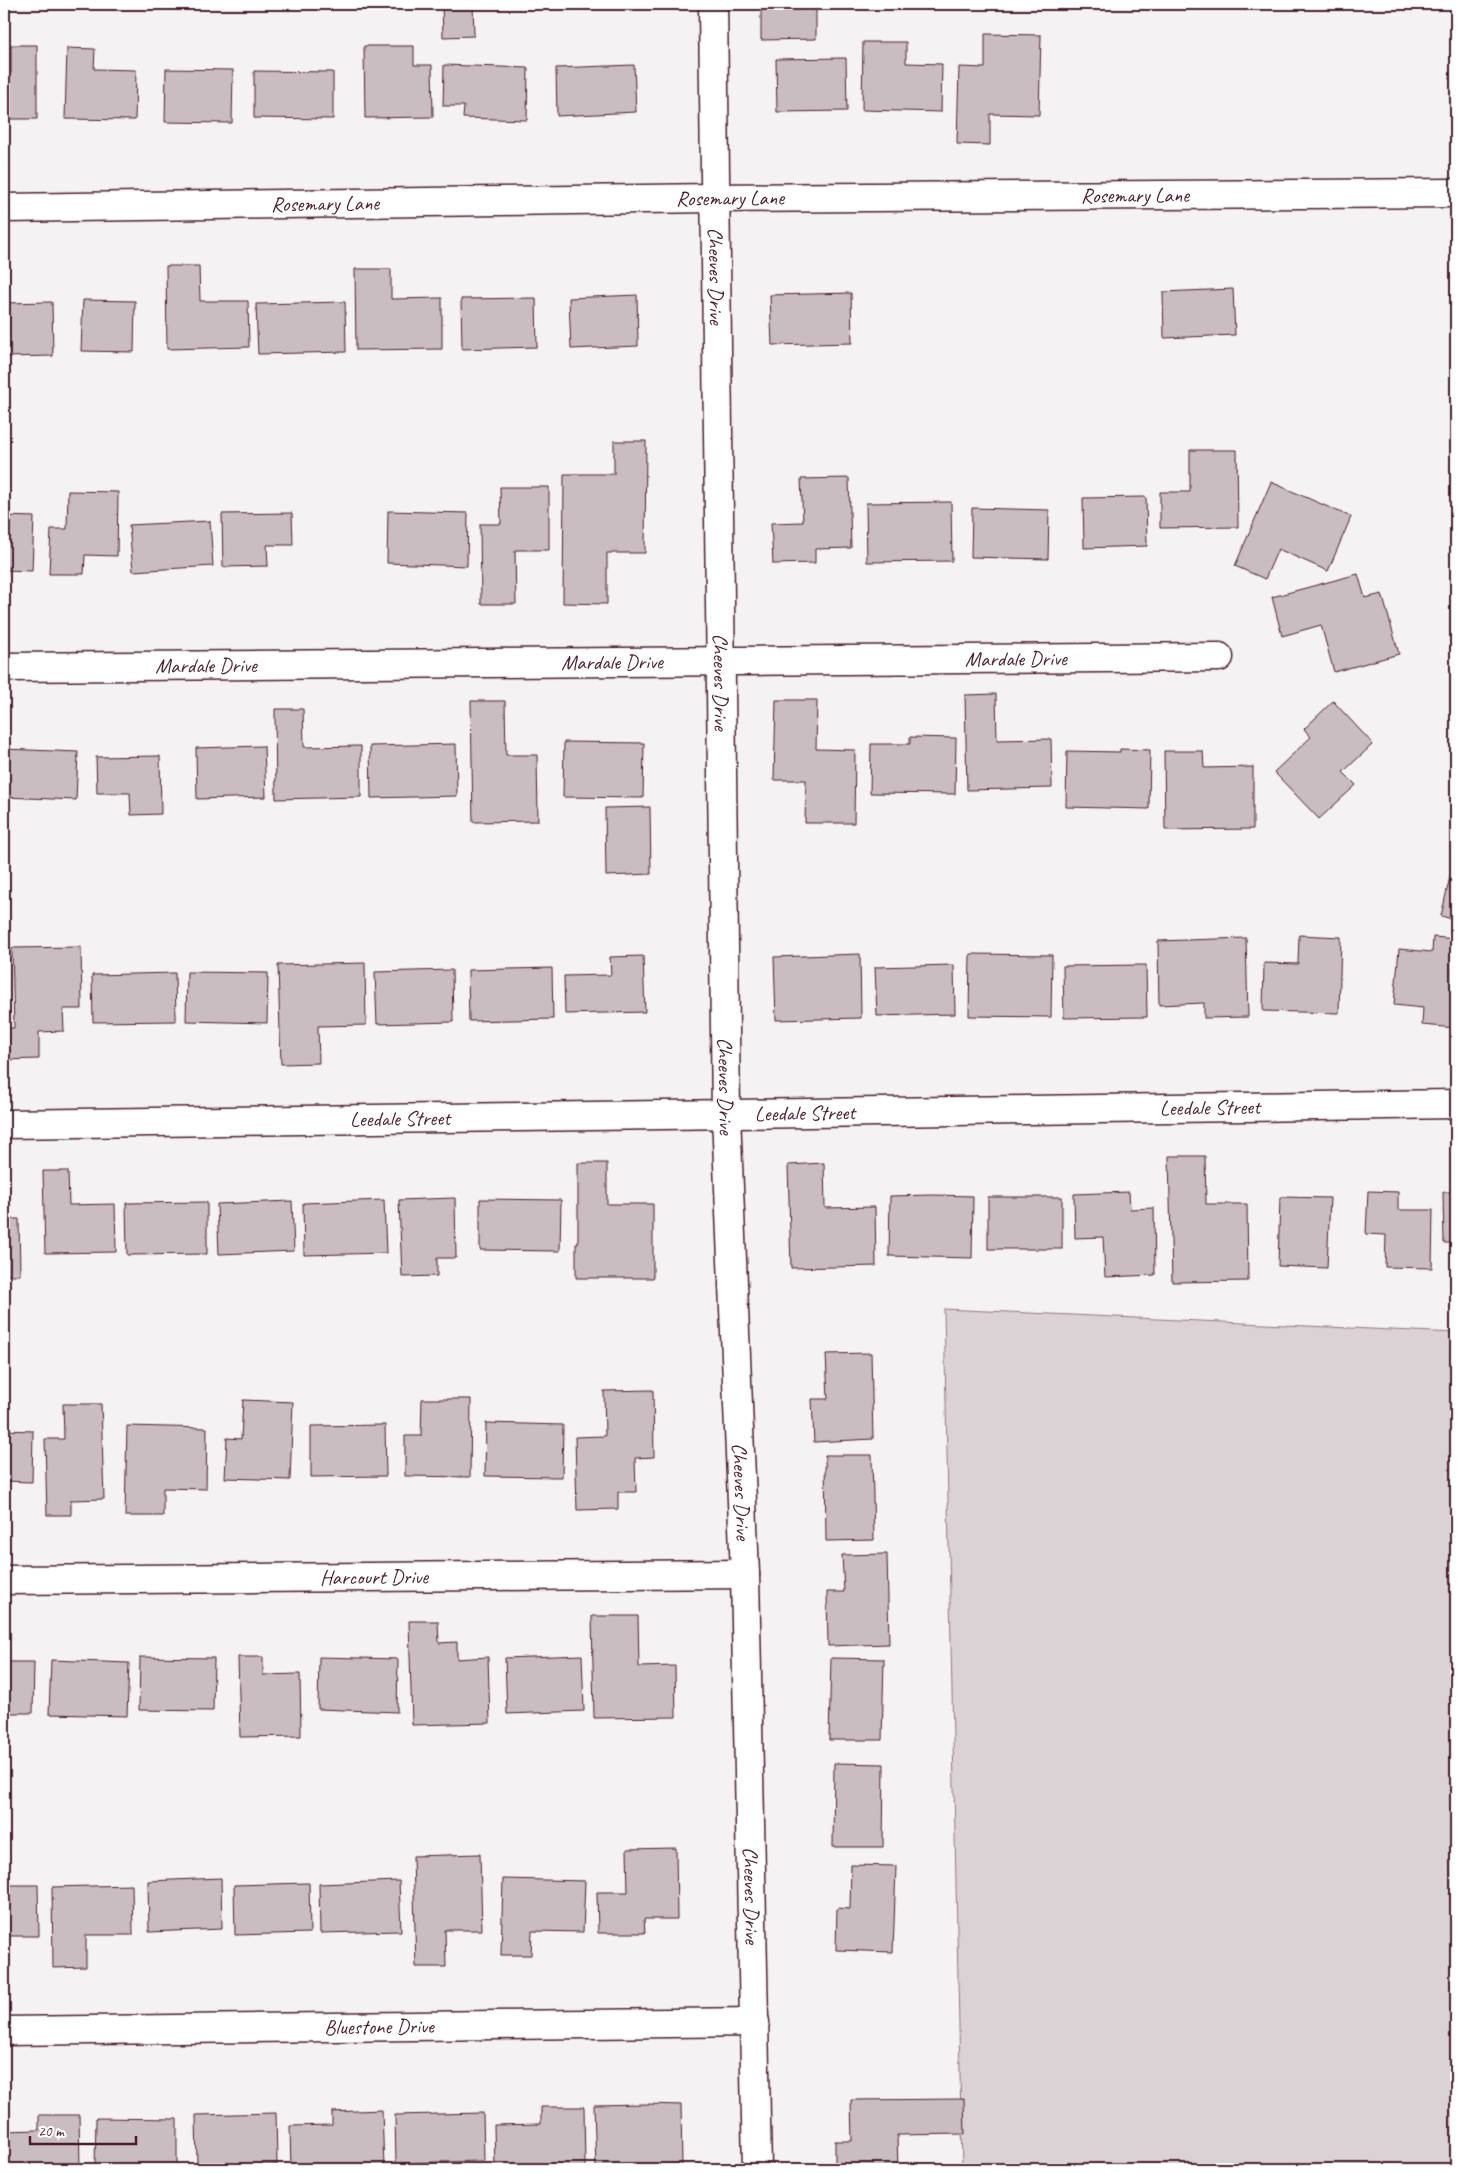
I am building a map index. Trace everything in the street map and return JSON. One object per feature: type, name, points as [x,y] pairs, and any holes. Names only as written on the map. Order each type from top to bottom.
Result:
[{"type":"street","name":"Cheeves Drive","points":[[713,4],[726,1116],[745,1574],[758,2169]]},
{"type":"street","name":"Rosemary Lane","points":[[4,208],[714,198],[1456,193]]},
{"type":"street","name":"Mardale Drive","points":[[4,667],[1218,657]]},
{"type":"street","name":"Leedale Street","points":[[4,1124],[726,1116],[1456,1104]]},
{"type":"street","name":"Harcourt Drive","points":[[4,1580],[745,1574]]},
{"type":"street","name":"Bluestone Drive","points":[[4,2031],[755,2022]]},
{"type":"shaded area","points":[[944,1309],[1456,1333],[1456,2153],[1453,2169],[962,2169]]},
{"type":"building","points":[[442,4],[473,4],[474,36],[443,37]]},
{"type":"building","points":[[761,4],[816,4],[816,39],[761,40]]},
{"type":"building","points":[[985,34],[1041,35],[1039,115],[990,114],[990,145],[957,144],[959,67],[985,68]]},
{"type":"building","points":[[863,42],[906,42],[906,63],[942,64],[941,112],[862,110]]},
{"type":"building","points":[[11,45],[37,45],[37,119],[4,119],[4,73],[11,73]]},
{"type":"building","points":[[364,46],[414,46],[414,65],[432,65],[433,117],[365,118]]},
{"type":"building","points":[[67,48],[95,49],[94,69],[136,70],[135,120],[65,119]]},
{"type":"building","points":[[846,58],[847,111],[777,112],[776,59]]},
{"type":"building","points":[[444,65],[528,68],[527,120],[463,118],[464,106],[443,106]]},
{"type":"building","points":[[634,65],[636,112],[557,116],[556,68]]},
{"type":"building","points":[[166,69],[233,70],[232,123],[165,122]]},
{"type":"building","points":[[254,71],[333,72],[333,119],[254,118]]},
{"type":"building","points":[[166,266],[199,266],[200,301],[248,301],[249,347],[167,349]]},
{"type":"building","points":[[355,269],[391,269],[391,299],[442,298],[442,349],[356,350]]},
{"type":"building","points":[[1233,289],[1235,335],[1164,338],[1163,292]]},
{"type":"building","points":[[851,293],[852,343],[772,345],[770,295]]},
{"type":"building","points":[[637,295],[638,346],[571,349],[569,298]]},
{"type":"building","points":[[536,298],[537,347],[462,349],[461,299]]},
{"type":"building","points":[[83,300],[135,301],[134,352],[81,351]]},
{"type":"building","points":[[52,302],[53,356],[4,357],[4,303]]},
{"type":"building","points":[[345,302],[346,352],[258,354],[256,304]]},
{"type":"building","points":[[614,441],[646,441],[645,553],[607,553],[607,604],[563,603],[564,474],[614,474]]},
{"type":"building","points":[[1190,450],[1237,450],[1238,527],[1160,528],[1160,492],[1190,492]]},
{"type":"building","points":[[849,478],[851,548],[815,549],[815,563],[773,564],[771,523],[803,522],[801,479]]},
{"type":"building","points":[[1271,482],[1351,517],[1328,571],[1278,549],[1265,579],[1235,566]]},
{"type":"building","points":[[500,487],[549,487],[549,550],[515,550],[516,604],[481,604],[480,524],[501,524]]},
{"type":"building","points":[[68,491],[118,492],[117,556],[85,555],[84,574],[49,574],[51,529],[67,529]]},
{"type":"building","points":[[1146,497],[1147,546],[1084,548],[1083,498]]},
{"type":"building","points":[[951,502],[952,561],[867,562],[866,503]]},
{"type":"building","points":[[972,508],[1049,510],[1048,559],[971,557]]},
{"type":"building","points":[[388,511],[468,513],[467,566],[387,563]]},
{"type":"building","points":[[292,513],[293,545],[267,545],[268,566],[223,567],[222,514]]},
{"type":"building","points":[[4,516],[34,517],[32,571],[4,570]]},
{"type":"building","points":[[210,521],[213,566],[133,571],[129,525]]},
{"type":"building","points":[[1358,574],[1365,598],[1382,594],[1399,654],[1334,672],[1321,625],[1282,636],[1272,597]]},
{"type":"building","points":[[996,694],[997,740],[1051,739],[1052,788],[967,790],[965,695]]},
{"type":"building","points":[[776,700],[817,700],[816,749],[855,750],[854,823],[805,823],[806,780],[774,780]]},
{"type":"building","points":[[471,701],[505,701],[506,755],[537,755],[538,821],[473,822]]},
{"type":"building","points":[[1333,701],[1373,744],[1343,772],[1356,785],[1319,819],[1274,772],[1311,737],[1304,729]]},
{"type":"building","points":[[275,709],[303,709],[304,747],[361,746],[361,797],[276,799]]},
{"type":"building","points":[[910,737],[956,738],[955,794],[870,793],[871,744],[910,744]]},
{"type":"building","points":[[564,742],[644,743],[643,798],[563,797]]},
{"type":"building","points":[[456,744],[457,796],[371,798],[370,746]]},
{"type":"building","points":[[264,746],[266,797],[197,799],[196,748]]},
{"type":"building","points":[[4,749],[78,752],[76,800],[4,797]]},
{"type":"building","points":[[1120,749],[1150,750],[1149,809],[1066,807],[1067,751],[1120,752]]},
{"type":"building","points":[[1164,751],[1203,751],[1204,768],[1253,767],[1253,829],[1165,830]]},
{"type":"building","points":[[160,756],[161,814],[131,815],[130,793],[97,793],[96,757]]},
{"type":"building","points":[[650,807],[651,874],[606,876],[605,808]]},
{"type":"building","points":[[1452,868],[1456,869],[1456,920],[1441,916]]},
{"type":"building","points":[[1299,935],[1341,937],[1339,1013],[1263,1011],[1264,963],[1298,964]]},
{"type":"building","points":[[1433,937],[1456,939],[1456,1028],[1422,1025],[1423,1008],[1394,1005],[1399,949],[1432,952]]},
{"type":"building","points":[[1246,938],[1248,1017],[1204,1018],[1204,1003],[1159,1005],[1158,941]]},
{"type":"building","points":[[81,947],[82,1009],[63,1009],[64,1031],[39,1032],[39,1059],[4,1060],[4,1028],[14,1028],[12,948]]},
{"type":"building","points":[[860,954],[861,1018],[776,1020],[774,957]]},
{"type":"building","points":[[970,954],[1052,955],[1051,1017],[969,1016]]},
{"type":"building","points":[[643,956],[645,1012],[565,1014],[564,976],[611,975],[610,957]]},
{"type":"building","points":[[365,963],[366,1025],[318,1026],[319,1063],[281,1064],[278,965]]},
{"type":"building","points":[[954,965],[955,1014],[877,1016],[875,967]]},
{"type":"building","points":[[1146,965],[1147,1017],[1064,1018],[1063,966]]},
{"type":"building","points":[[552,968],[553,1019],[469,1021],[468,970]]},
{"type":"building","points":[[452,970],[453,1022],[377,1024],[375,972]]},
{"type":"building","points":[[187,972],[268,973],[267,1023],[186,1021]]},
{"type":"building","points":[[175,973],[176,1021],[93,1022],[92,975]]},
{"type":"building","points":[[1169,1156],[1205,1156],[1206,1204],[1247,1204],[1248,1281],[1172,1282]]},
{"type":"building","points":[[578,1163],[607,1163],[607,1204],[653,1204],[653,1278],[576,1278]]},
{"type":"building","points":[[824,1163],[825,1208],[875,1207],[876,1266],[791,1268],[788,1165]]},
{"type":"building","points":[[43,1171],[68,1171],[69,1205],[115,1204],[116,1252],[45,1253]]},
{"type":"building","points":[[1368,1191],[1398,1192],[1398,1210],[1433,1210],[1432,1268],[1385,1267],[1386,1235],[1366,1234]]},
{"type":"building","points":[[1129,1192],[1130,1209],[1154,1208],[1155,1275],[1105,1277],[1103,1237],[1075,1238],[1074,1194]]},
{"type":"building","points":[[1443,1192],[1456,1192],[1456,1243],[1444,1243]]},
{"type":"building","points":[[890,1196],[973,1196],[972,1258],[889,1256]]},
{"type":"building","points":[[988,1197],[1062,1197],[1062,1249],[988,1249]]},
{"type":"building","points":[[1280,1197],[1330,1198],[1327,1268],[1278,1266]]},
{"type":"building","points":[[455,1198],[456,1258],[437,1258],[437,1276],[402,1277],[399,1200]]},
{"type":"building","points":[[480,1199],[561,1200],[560,1251],[480,1250]]},
{"type":"building","points":[[384,1200],[386,1253],[304,1255],[303,1203]]},
{"type":"building","points":[[292,1201],[294,1251],[219,1254],[217,1204]]},
{"type":"building","points":[[207,1202],[207,1254],[127,1255],[126,1203]]},
{"type":"building","points":[[4,1219],[19,1219],[20,1275],[4,1275]]},
{"type":"building","points":[[871,1353],[873,1439],[814,1442],[812,1399],[828,1399],[826,1354]]},
{"type":"building","points":[[653,1390],[654,1457],[635,1458],[636,1492],[618,1492],[618,1509],[577,1510],[575,1437],[605,1436],[604,1391]]},
{"type":"building","points":[[422,1399],[471,1399],[470,1477],[405,1476],[405,1436],[421,1436]]},
{"type":"building","points":[[243,1400],[293,1402],[290,1480],[225,1478],[227,1438],[241,1439]]},
{"type":"building","points":[[63,1404],[101,1404],[104,1499],[71,1500],[71,1515],[47,1515],[45,1439],[64,1439]]},
{"type":"building","points":[[486,1423],[563,1425],[562,1477],[485,1476]]},
{"type":"building","points":[[385,1425],[386,1476],[311,1477],[311,1426]]},
{"type":"building","points":[[127,1426],[207,1428],[206,1489],[163,1488],[163,1516],[125,1516]]},
{"type":"building","points":[[4,1430],[33,1431],[32,1482],[4,1481]]},
{"type":"building","points":[[825,1455],[872,1455],[874,1540],[826,1541]]},
{"type":"building","points":[[887,1554],[889,1644],[828,1646],[827,1592],[844,1592],[842,1555]]},
{"type":"building","points":[[592,1616],[638,1616],[639,1667],[675,1666],[676,1717],[594,1718]]},
{"type":"building","points":[[409,1621],[438,1621],[439,1643],[457,1642],[457,1659],[488,1657],[490,1723],[412,1725]]},
{"type":"building","points":[[582,1655],[584,1711],[507,1714],[505,1658]]},
{"type":"building","points":[[140,1657],[214,1658],[213,1711],[139,1710]]},
{"type":"building","points":[[238,1657],[263,1657],[263,1675],[300,1674],[301,1736],[240,1737]]},
{"type":"building","points":[[319,1657],[398,1659],[397,1712],[318,1709]]},
{"type":"building","points":[[831,1658],[884,1659],[882,1740],[829,1740]]},
{"type":"building","points":[[51,1660],[129,1663],[127,1716],[49,1714]]},
{"type":"building","points":[[4,1662],[34,1662],[33,1713],[4,1713]]},
{"type":"building","points":[[834,1763],[884,1764],[883,1847],[833,1847]]},
{"type":"building","points":[[676,1848],[677,1919],[644,1919],[645,1933],[598,1933],[597,1892],[628,1892],[627,1849]]},
{"type":"building","points":[[480,1854],[482,1930],[445,1930],[446,1967],[416,1967],[413,1856]]},
{"type":"building","points":[[851,1865],[896,1866],[893,1952],[836,1950],[837,1908],[850,1909]]},
{"type":"building","points":[[221,1878],[222,1929],[149,1932],[148,1881]]},
{"type":"building","points":[[503,1879],[585,1881],[583,1932],[532,1931],[531,1955],[501,1955]]},
{"type":"building","points":[[399,1881],[401,1931],[320,1933],[319,1884]]},
{"type":"building","points":[[309,1883],[310,1933],[235,1935],[234,1885]]},
{"type":"building","points":[[4,1885],[38,1885],[39,1936],[4,1936]]},
{"type":"building","points":[[132,1885],[133,1935],[86,1935],[86,1967],[53,1968],[52,1887]]},
{"type":"building","points":[[964,2099],[965,2134],[897,2135],[898,2169],[835,2169],[835,2141],[852,2141],[851,2100]]},
{"type":"building","points":[[594,2105],[681,2105],[682,2169],[650,2169],[650,2166],[624,2166],[624,2169],[596,2169]]},
{"type":"building","points":[[541,2107],[584,2107],[585,2168],[495,2169],[494,2125],[541,2124]]},
{"type":"building","points":[[382,2110],[384,2169],[291,2169],[290,2126],[332,2125],[332,2112]]},
{"type":"building","points":[[276,2113],[277,2165],[197,2167],[196,2115]]},
{"type":"building","points":[[483,2113],[484,2161],[396,2163],[395,2115]]},
{"type":"building","points":[[39,2115],[79,2115],[80,2169],[4,2169],[4,2131],[39,2130]]},
{"type":"building","points":[[96,2118],[177,2119],[177,2169],[95,2169]]}]
